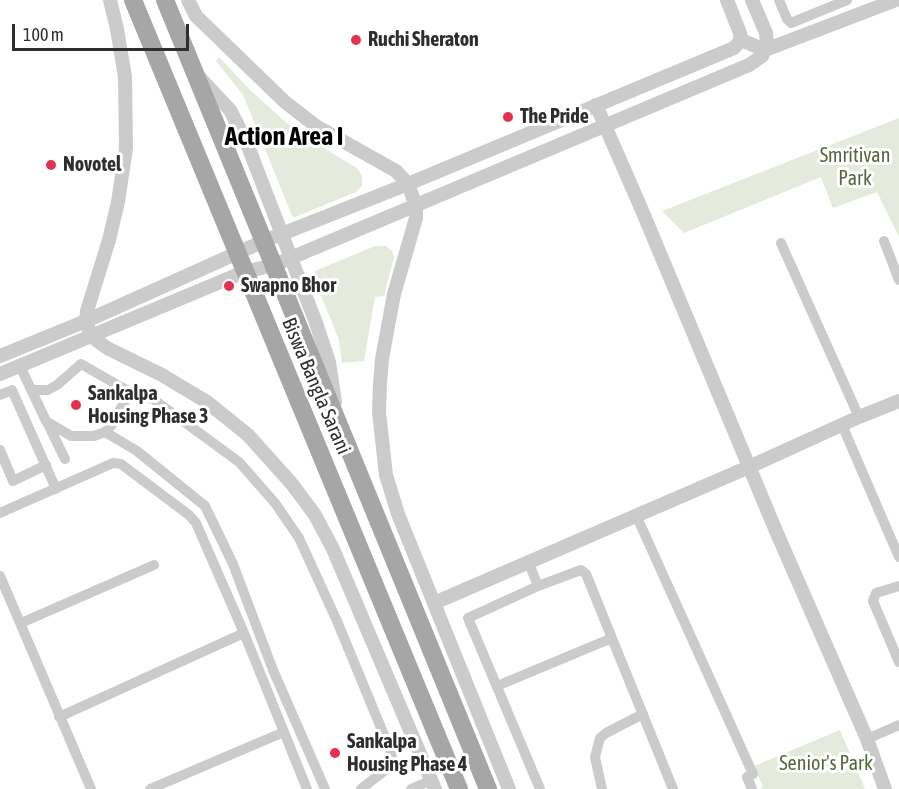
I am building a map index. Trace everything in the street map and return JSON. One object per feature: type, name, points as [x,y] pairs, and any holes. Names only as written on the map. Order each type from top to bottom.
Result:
[{"type":"main road","name":"Biswa Bangla Sarani","points":[[133,0],[236,254],[459,789]]},
{"type":"main road","name":"Biswa Bangla Sarani","points":[[165,0],[488,789]]},
{"type":"street","points":[[110,0],[124,77],[126,148],[118,202],[109,240],[87,311],[86,321],[91,336],[107,348],[162,375],[207,402],[248,435],[292,484],[315,515],[333,549],[433,784],[411,789]]},
{"type":"street","points":[[188,0],[196,16],[285,102],[331,135],[396,171],[408,184],[416,206],[416,218],[394,294],[382,359],[379,400],[386,475],[390,491],[509,789]]},
{"type":"street","points":[[727,0],[741,40],[765,50],[864,6],[896,0]]},
{"type":"street","points":[[0,374],[244,272],[273,265],[749,65],[762,56],[765,50],[766,33],[752,0]]},
{"type":"street","points":[[778,0],[786,19],[791,22],[847,0]]},
{"type":"street","points":[[0,356],[86,321],[264,241],[408,184],[734,48],[741,40]]},
{"type":"street","points":[[196,74],[230,110],[239,125],[292,257],[329,362],[337,422]]},
{"type":"street","points":[[596,105],[867,739],[885,789]]},
{"type":"street","points":[[884,242],[899,280]]},
{"type":"street","points":[[781,243],[859,417]]},
{"type":"street","points":[[32,390],[48,390],[81,364],[130,392],[153,399],[239,462],[276,503],[299,538],[392,752],[393,764],[361,789]]},
{"type":"street","points":[[20,366],[65,459]]},
{"type":"street","points":[[0,380],[3,394],[12,390],[56,489]]},
{"type":"street","points":[[46,421],[71,436],[94,436],[105,432],[111,426],[130,392]]},
{"type":"street","points":[[434,603],[899,401]]},
{"type":"street","points":[[842,425],[899,557]]},
{"type":"street","points":[[105,432],[137,451],[205,506],[233,564],[273,670],[325,789]]},
{"type":"street","points":[[0,450],[13,481],[46,465]]},
{"type":"street","points":[[0,513],[113,463],[121,464],[189,515],[196,523],[244,633],[307,789]]},
{"type":"street","points":[[636,515],[753,774],[747,777],[752,789]]},
{"type":"street","points":[[528,561],[538,586]]},
{"type":"street","points":[[21,622],[154,565]]},
{"type":"street","points":[[540,789],[468,618],[538,586],[581,570],[584,571],[673,789]]},
{"type":"street","points":[[0,576],[91,789]]},
{"type":"street","points":[[899,586],[876,593],[873,601],[899,662]]},
{"type":"street","points":[[59,717],[244,633]]},
{"type":"street","points":[[497,686],[612,638]]},
{"type":"street","points":[[602,789],[595,757],[600,738],[643,714]]},
{"type":"street","points":[[867,739],[899,724]]},
{"type":"street","points":[[150,789],[284,732]]},
{"type":"green space","points":[[219,57],[250,90],[288,124],[357,168],[362,176],[362,186],[356,192],[293,218],[243,95],[216,61]]},
{"type":"green space","name":"Smritivan Park","points":[[899,118],[899,237],[877,192],[833,208],[821,177],[684,233],[662,211]]},
{"type":"green space","points":[[375,246],[386,246],[392,251],[394,257],[384,296],[375,297],[364,361],[342,363],[339,340],[314,278],[315,271]]},
{"type":"green space","name":"Senior's Park","points":[[840,730],[865,789],[759,789],[763,787],[754,766]]},
{"type":"place","name":"Ruchi Sheraton","points":[[356,40]]},
{"type":"place","name":"The Pride","points":[[508,117]]},
{"type":"place","name":"Novotel","points":[[51,165]]},
{"type":"place","name":"Swapno Bhor","points":[[229,286]]},
{"type":"place","name":"Sankalpa Housing Phase 3","points":[[76,405]]},
{"type":"place","name":"Sankalpa Housing Phase 4","points":[[335,753]]},
{"type":"district","name":"Action Area I","points":[[284,137]]}]
